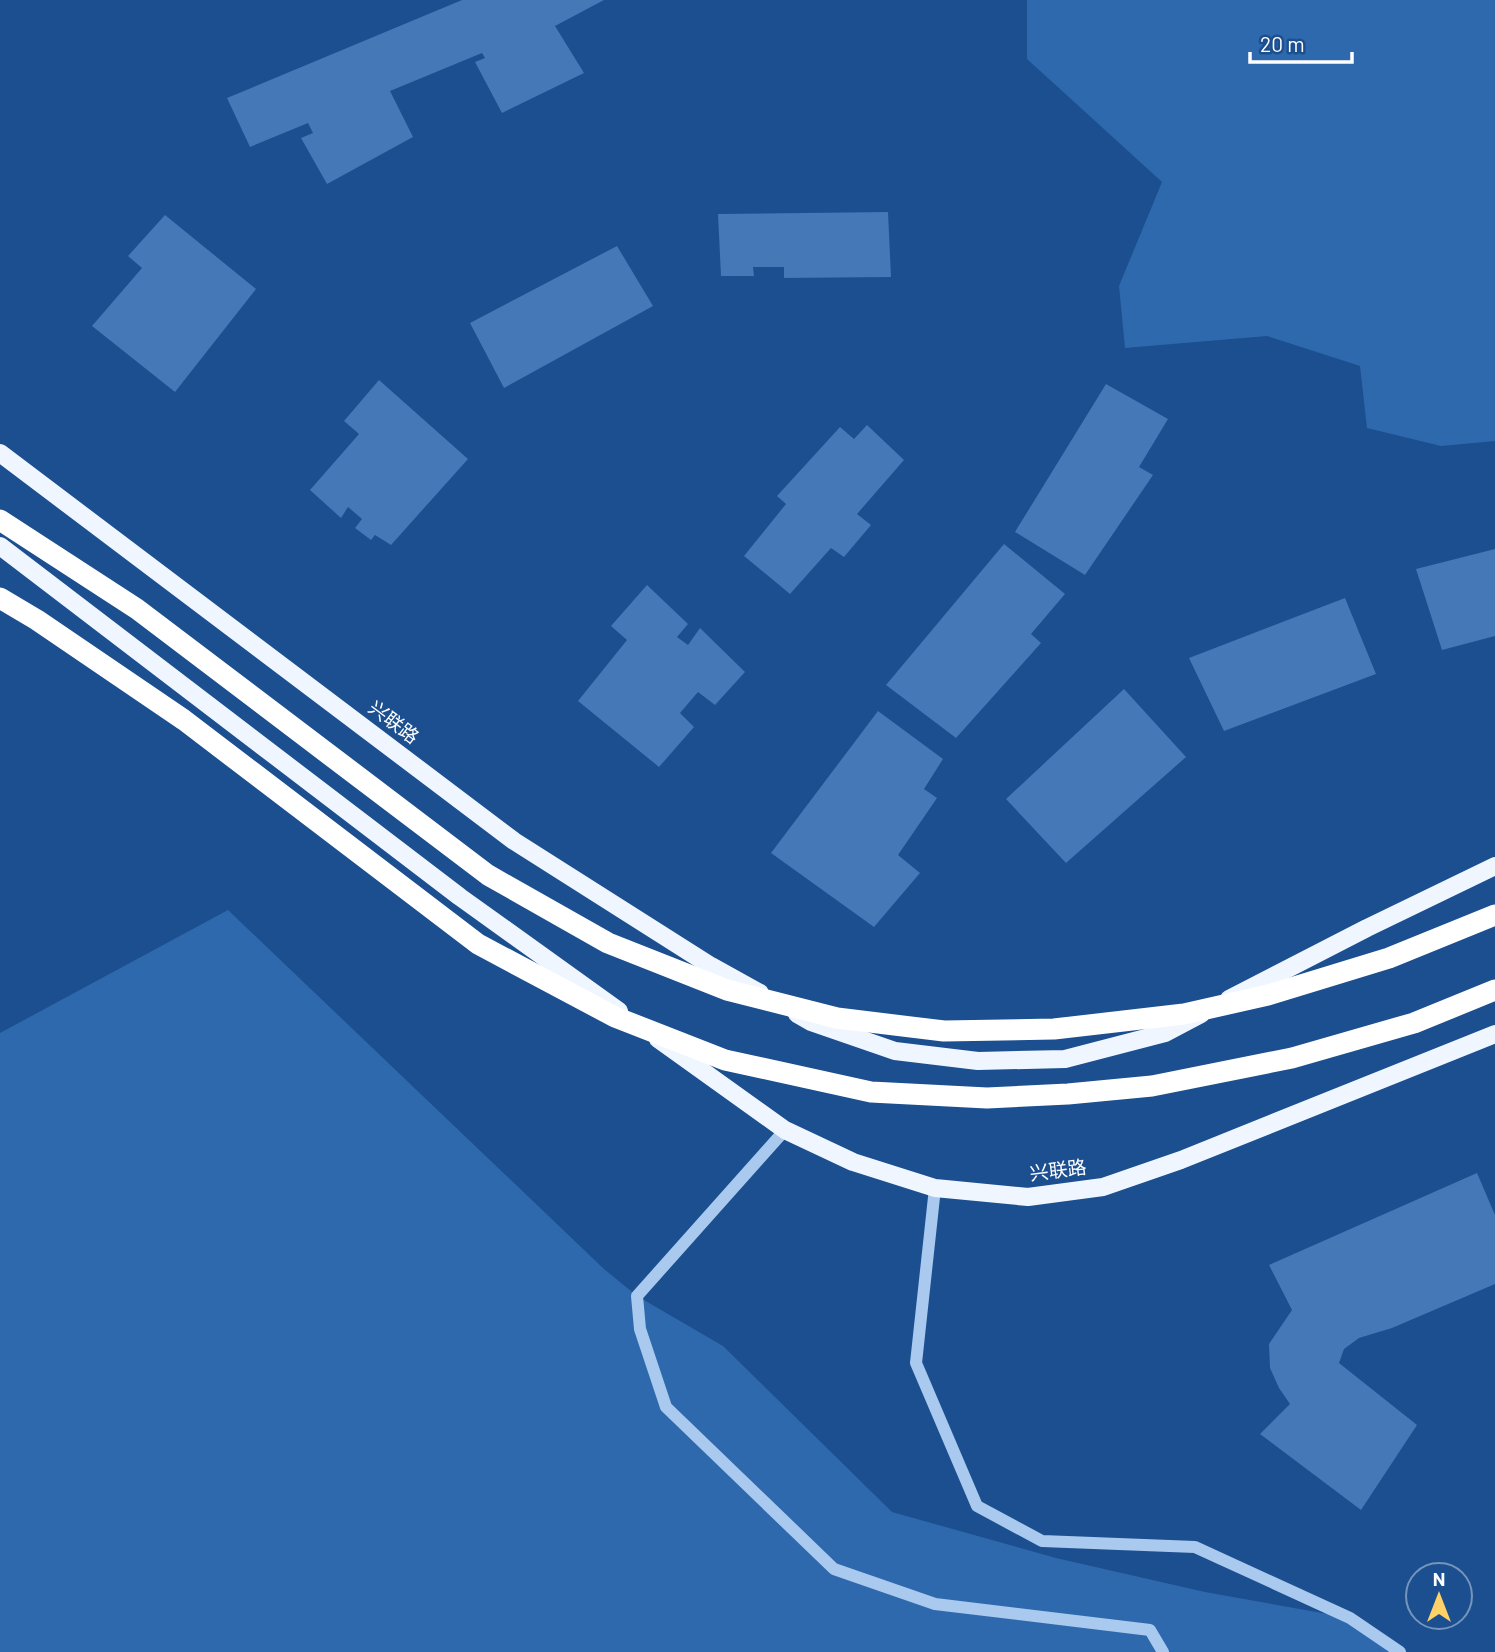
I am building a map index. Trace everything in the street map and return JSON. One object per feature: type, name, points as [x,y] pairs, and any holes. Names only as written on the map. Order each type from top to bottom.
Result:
[{"type":"highway","points":[[0,520],[136,610],[488,875],[608,943],[727,990],[837,1018],[944,1031],[1054,1029],[1184,1014],[1268,996],[1389,958],[1495,915]]},
{"type":"highway","points":[[0,598],[37,620],[184,720],[478,944],[615,1017],[725,1060],[870,1092],[987,1098],[1068,1094],[1153,1086],[1292,1058],[1414,1023],[1495,990]]},
{"type":"main road","name":"兴联路","points":[[0,453],[514,841],[711,966],[811,1022],[895,1051],[978,1061],[1065,1059],[1165,1033],[1367,928],[1495,866]]},
{"type":"main road","name":"兴联路","points":[[0,546],[460,897],[785,1130],[853,1162],[935,1188],[1028,1197],[1103,1187],[1181,1160],[1495,1034]]},
{"type":"street","points":[[785,1130],[637,1297],[640,1329],[666,1407],[834,1569],[935,1604],[1150,1630],[1163,1652]]},
{"type":"street","points":[[935,1188],[916,1363],[977,1506],[1042,1541],[1195,1547],[1350,1618],[1400,1652]]},
{"type":"shaded area","points":[[1027,0],[1495,0],[1495,441],[1441,446],[1367,428],[1360,366],[1267,336],[1125,348],[1119,286],[1162,182],[1027,59]]},
{"type":"shaded area","points":[[228,910],[604,1269],[637,1296],[723,1346],[892,1512],[1056,1558],[1205,1592],[1350,1618],[1400,1652],[0,1652],[0,1033]]},
{"type":"building","points":[[462,0],[604,0],[555,26],[584,73],[502,113],[475,62],[485,58],[482,53],[390,91],[413,137],[327,184],[301,138],[313,133],[308,123],[250,147],[227,98]]},
{"type":"building","points":[[888,212],[891,277],[784,278],[784,267],[753,267],[754,276],[721,276],[718,214]]},
{"type":"building","points":[[165,215],[256,289],[175,392],[92,326],[142,268],[128,256]]},
{"type":"building","points":[[617,246],[653,306],[504,388],[470,323]]},
{"type":"building","points":[[379,380],[468,459],[391,545],[375,535],[371,540],[355,528],[362,519],[348,507],[341,518],[310,490],[359,434],[344,421]]},
{"type":"building","points":[[1106,384],[1168,419],[1139,467],[1153,475],[1085,575],[1015,532]]},
{"type":"building","points":[[867,425],[904,460],[857,514],[871,525],[844,557],[831,548],[790,594],[744,556],[786,504],[777,496],[840,427],[854,439]]},
{"type":"building","points":[[1004,544],[1065,594],[1031,634],[1041,643],[956,738],[886,685]]},
{"type":"building","points":[[1495,549],[1495,636],[1442,650],[1416,569]]},
{"type":"building","points":[[647,585],[688,624],[677,637],[688,645],[700,628],[745,672],[715,705],[698,692],[680,713],[694,727],[659,767],[578,701],[627,640],[611,626]]},
{"type":"building","points":[[1345,598],[1376,674],[1224,731],[1189,658]]},
{"type":"building","points":[[1124,689],[1186,757],[1066,863],[1006,799]]},
{"type":"building","points":[[878,711],[943,759],[924,789],[937,798],[898,855],[920,873],[874,927],[771,853]]},
{"type":"building","points":[[1477,1173],[1495,1215],[1495,1284],[1392,1328],[1359,1338],[1344,1349],[1339,1363],[1417,1425],[1361,1510],[1260,1434],[1290,1404],[1270,1368],[1269,1344],[1292,1310],[1269,1265]]}]
